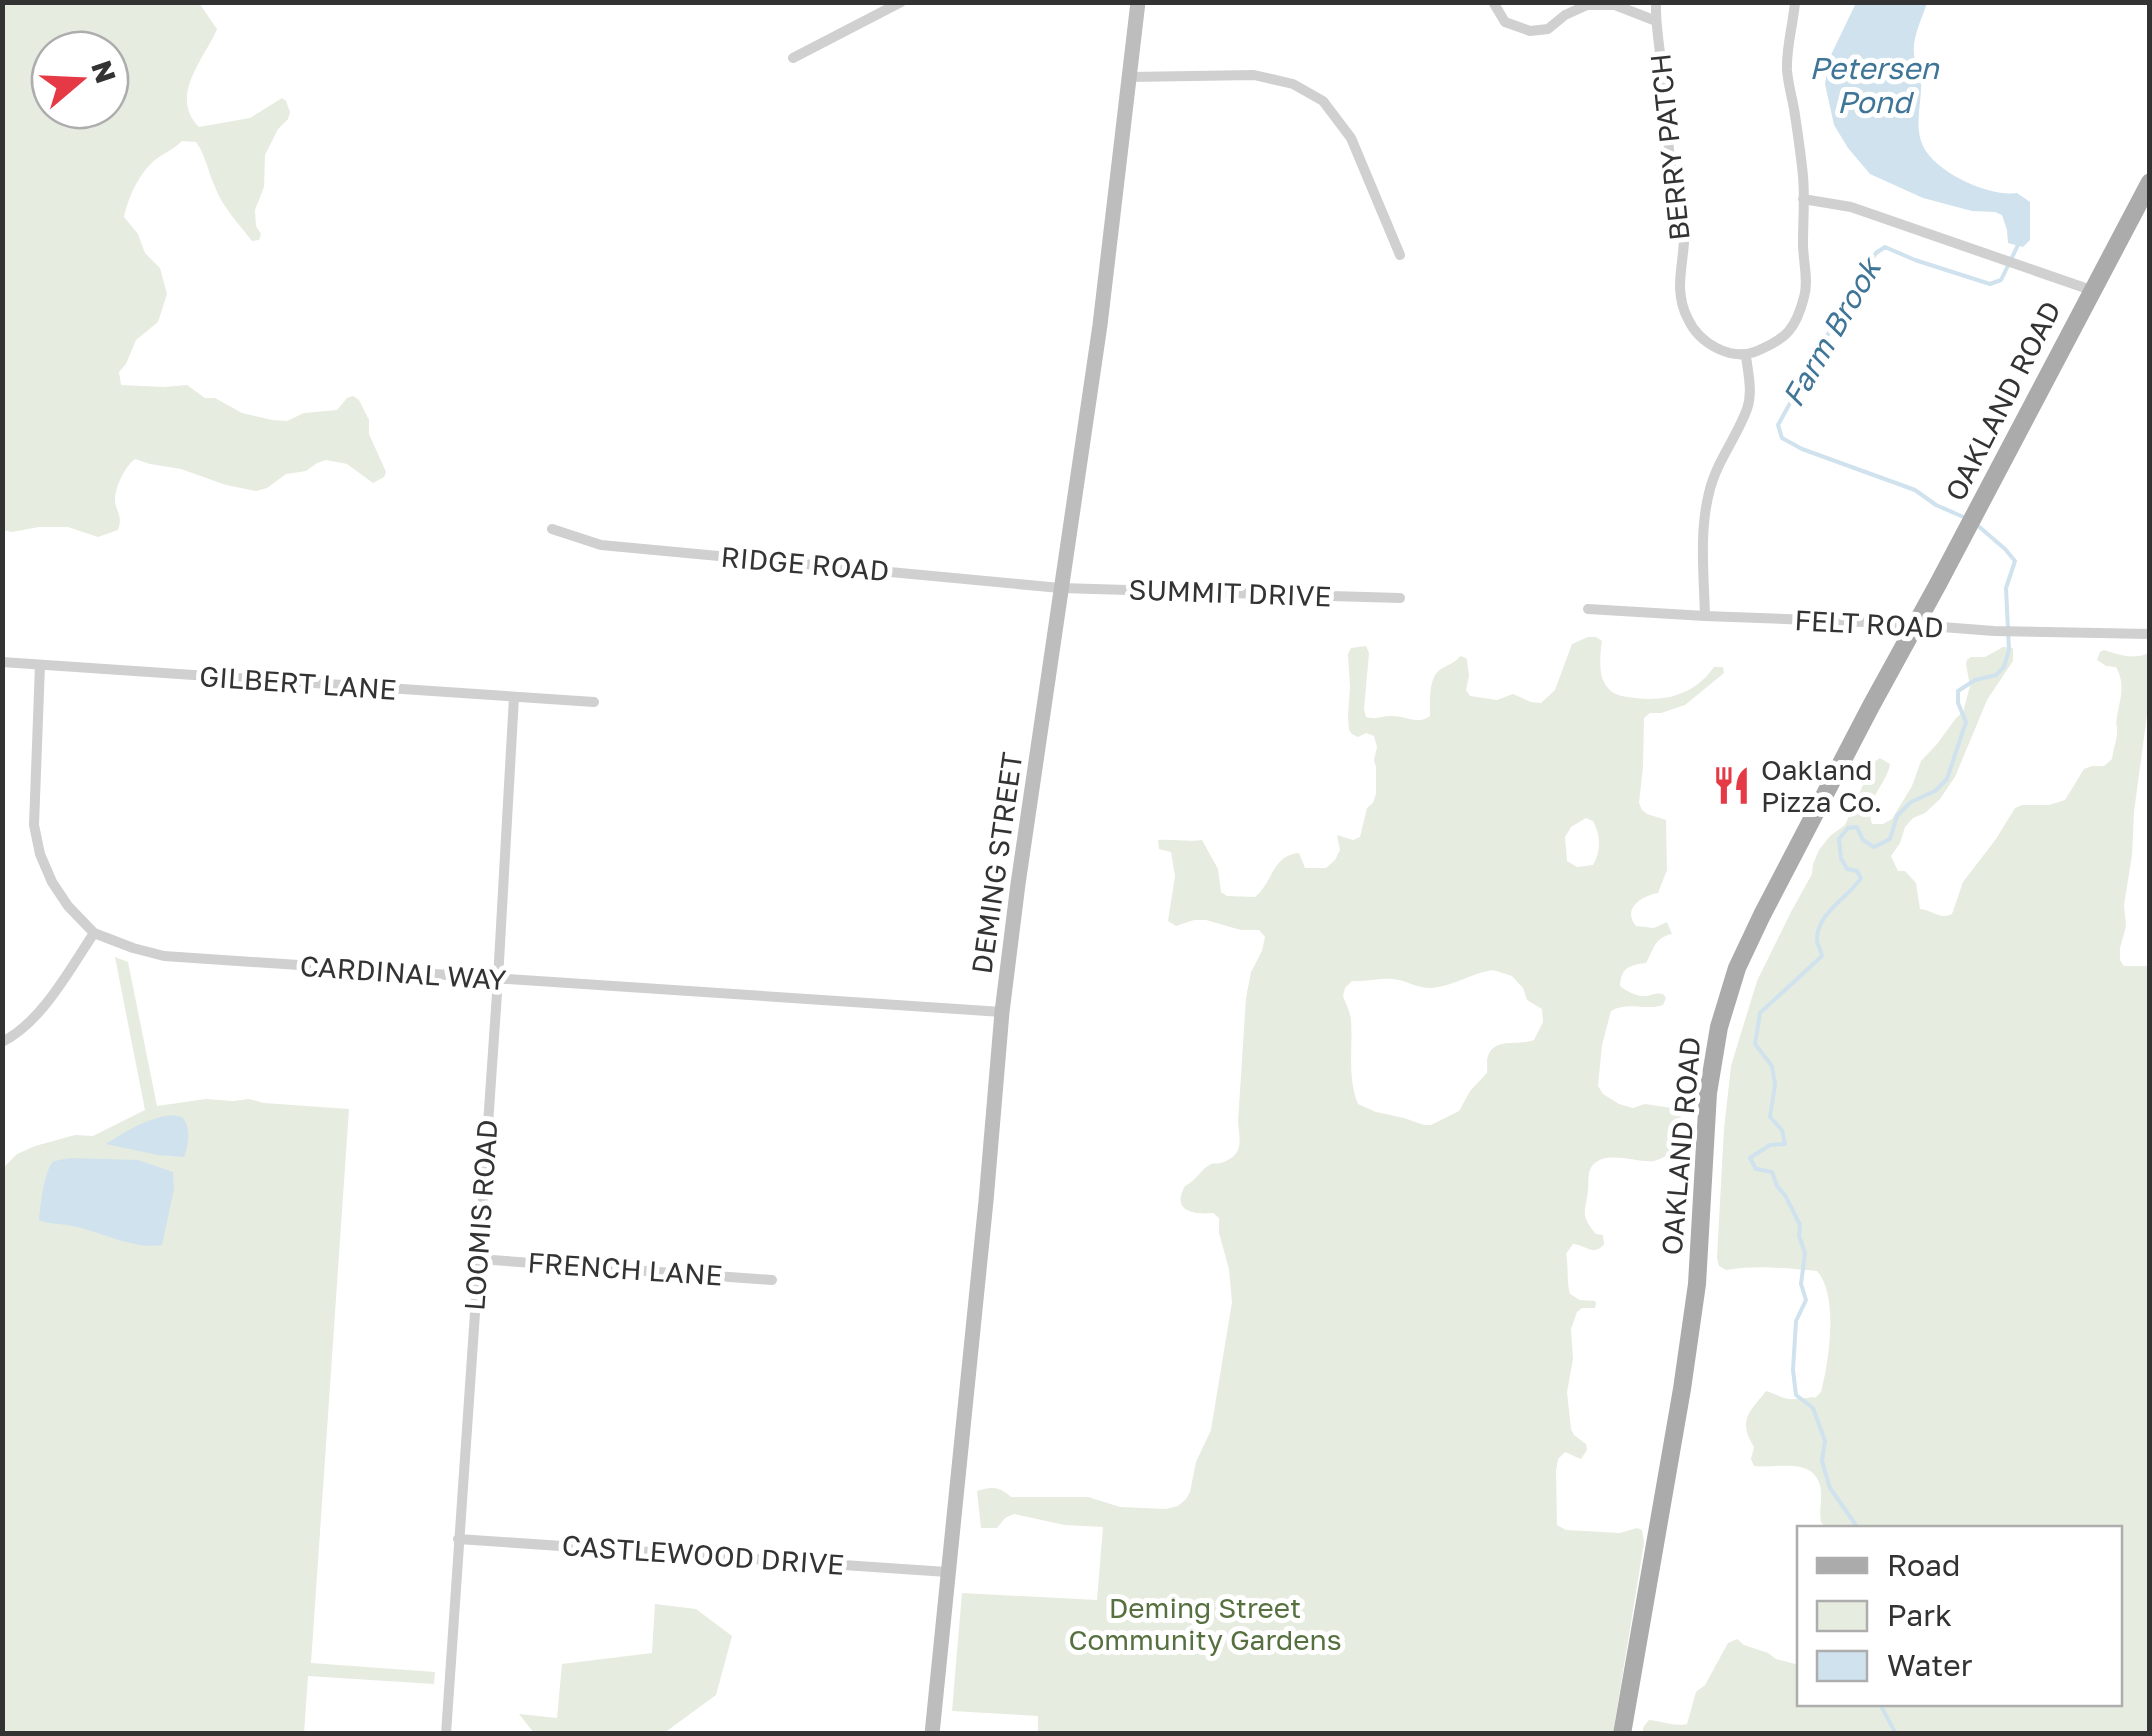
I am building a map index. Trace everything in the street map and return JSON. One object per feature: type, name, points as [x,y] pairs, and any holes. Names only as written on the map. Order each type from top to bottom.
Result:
[{"type":"main road","name":"OAKLAND ROAD","points":[[1622,1734],[1682,1389],[1696,1284],[1708,1093],[1719,1027],[1737,968],[2150,182]]},
{"type":"street","points":[[794,58],[901,2]]},
{"type":"street","name":"DEMING STREET","points":[[932,1734],[1002,1012],[1100,326],[1138,2]]},
{"type":"street","name":"BERRY PATCH","points":[[1493,2],[1506,22],[1530,31],[1548,29],[1586,5],[1616,5],[1656,21]]},
{"type":"street","name":"BERRY PATCH","points":[[1656,2],[1667,145],[1684,224],[1681,300],[1698,334],[1730,354],[1746,356]]},
{"type":"street","points":[[1705,616],[1707,499],[1715,468],[1748,408],[1746,356],[1780,342],[1796,321],[1806,292],[1804,180],[1788,76],[1787,47],[1795,2]]},
{"type":"street","points":[[1130,77],[1254,75],[1293,84],[1323,101],[1352,138],[1400,256]]},
{"type":"street","points":[[1803,198],[1852,207],[2091,290]]},
{"type":"street","name":"RIDGE ROAD","points":[[552,529],[602,545],[1060,588]]},
{"type":"street","name":"SUMMIT DRIVE","points":[[1060,588],[1400,598]]},
{"type":"street","name":"FELT ROAD","points":[[1588,609],[1994,631],[2150,634]]},
{"type":"street","name":"GILBERT LANE","points":[[2,662],[594,702]]},
{"type":"street","name":"CARDINAL WAY","points":[[40,665],[34,825],[40,854],[68,906],[94,933],[132,948],[164,956],[1002,1012]]},
{"type":"street","name":"LOOMIS ROAD","points":[[446,1734],[514,697]]},
{"type":"street","points":[[2,1042],[43,1008],[94,933]]},
{"type":"street","name":"FRENCH LANE","points":[[478,1259],[772,1280]]},
{"type":"street","name":"CASTLEWOOD DRIVE","points":[[458,1539],[947,1572]]},
{"type":"green space","points":[[3,3],[199,3],[217,29],[188,90],[190,115],[199,127],[250,118],[282,98],[290,112],[265,155],[264,187],[255,210],[259,240],[252,241],[222,202],[196,142],[182,141],[149,165],[139,179],[124,217],[138,234],[145,253],[160,268],[167,294],[158,322],[136,340],[119,372],[121,385],[187,385],[205,398],[215,398],[242,413],[287,421],[304,413],[337,410],[353,396],[369,420],[369,434],[386,472],[373,483],[347,464],[326,460],[306,471],[286,474],[256,491],[135,459],[116,492],[118,530],[98,537],[68,527],[3,530]]},
{"type":"green space","name":"Deming Street Community Gardens","points":[[1588,637],[1602,641],[1603,680],[1610,690],[1624,696],[1665,698],[1697,685],[1714,667],[1723,667],[1724,673],[1685,705],[1644,718],[1639,803],[1647,814],[1666,820],[1667,870],[1658,893],[1640,900],[1631,914],[1636,926],[1654,928],[1667,922],[1672,934],[1658,941],[1646,963],[1627,969],[1620,986],[1638,995],[1663,994],[1666,998],[1657,1007],[1611,1011],[1602,1045],[1598,1086],[1603,1094],[1633,1108],[1645,1104],[1679,1109],[1675,1150],[1654,1161],[1613,1157],[1592,1166],[1585,1217],[1596,1234],[1603,1235],[1604,1244],[1593,1250],[1573,1244],[1566,1254],[1570,1294],[1596,1303],[1595,1308],[1577,1312],[1571,1329],[1573,1359],[1567,1392],[1571,1429],[1587,1450],[1581,1459],[1565,1452],[1558,1459],[1557,1525],[1566,1530],[1620,1533],[1637,1528],[1642,1530],[1644,1543],[1613,1733],[1038,1734],[1038,1716],[952,1711],[962,1593],[1097,1600],[1103,1527],[1065,1525],[1014,1514],[997,1528],[981,1528],[977,1491],[996,1488],[1011,1497],[1088,1497],[1120,1507],[1178,1506],[1190,1492],[1196,1462],[1211,1430],[1232,1302],[1229,1269],[1219,1218],[1213,1213],[1186,1210],[1181,1194],[1207,1166],[1228,1160],[1239,1147],[1246,998],[1265,937],[1259,930],[1241,930],[1206,920],[1176,926],[1168,921],[1175,876],[1171,852],[1159,849],[1158,840],[1202,840],[1218,869],[1221,892],[1227,896],[1255,897],[1278,864],[1290,855],[1299,853],[1305,868],[1326,868],[1340,850],[1337,835],[1353,840],[1360,837],[1367,808],[1376,794],[1374,736],[1366,733],[1358,737],[1349,730],[1351,648],[1366,646],[1369,653],[1366,717],[1421,720],[1430,716],[1431,691],[1437,673],[1461,656],[1467,659],[1466,690],[1470,696],[1497,700],[1513,694],[1541,703],[1555,690],[1572,644]],"holes":[[[1586,818],[1596,827],[1599,849],[1593,865],[1577,867],[1567,861],[1565,837],[1571,827]],[[1493,970],[1512,976],[1527,1000],[1542,1009],[1543,1022],[1534,1040],[1501,1044],[1491,1050],[1487,1073],[1470,1091],[1459,1111],[1431,1125],[1358,1104],[1351,1073],[1351,1020],[1343,996],[1352,981],[1393,979],[1432,988]]]},
{"type":"green space","points":[[2003,647],[2013,648],[2013,661],[1987,700],[1955,777],[1940,799],[1905,827],[1891,856],[1898,871],[1905,871],[1916,883],[1920,909],[1940,915],[1952,914],[1963,882],[2015,808],[2065,800],[2084,769],[2104,766],[2112,759],[2122,686],[2116,667],[2097,660],[2100,652],[2132,656],[2149,653],[2149,700],[2120,960],[2124,966],[2150,966],[2149,1733],[1642,1733],[1649,1720],[1687,1724],[1696,1692],[1705,1685],[1728,1643],[1737,1639],[1776,1659],[1797,1664],[1797,1706],[2122,1706],[2122,1526],[1824,1526],[1818,1479],[1812,1472],[1794,1466],[1754,1466],[1754,1447],[1746,1429],[1748,1416],[1766,1391],[1793,1399],[1816,1398],[1821,1392],[1830,1329],[1824,1282],[1817,1271],[1760,1267],[1726,1270],[1719,1266],[1717,1258],[1731,1066],[1757,981],[1812,874],[1819,850],[1845,825],[1863,785],[1866,767],[1880,758],[1890,764],[1870,815],[1872,824],[1883,824],[1892,819],[1912,786],[1921,761],[1963,712],[1970,686],[1967,660],[1985,657]]},
{"type":"green space","points":[[115,957],[128,962],[157,1106],[206,1099],[249,1099],[349,1109],[311,1663],[435,1672],[434,1684],[308,1676],[304,1733],[3,1734],[3,1168],[17,1154],[35,1146],[75,1135],[93,1136],[145,1110]]},
{"type":"green space","points":[[655,1604],[696,1609],[732,1636],[716,1695],[664,1733],[534,1733],[519,1714],[557,1718],[562,1664],[652,1653]]},
{"type":"water","name":"Petersen Pond","points":[[1856,3],[1927,3],[1914,48],[1921,77],[1919,129],[1923,146],[1939,165],[1964,181],[1992,191],[2017,193],[2030,202],[2030,240],[2023,247],[2008,243],[2002,215],[1923,198],[1870,174],[1848,148],[1834,125],[1825,84],[1829,59]]},
{"type":"water","points":[[171,1115],[182,1117],[187,1125],[184,1157],[106,1144],[137,1126]]},
{"type":"water","points":[[138,1160],[173,1172],[174,1189],[162,1245],[139,1245],[39,1220],[50,1166],[54,1161]]},
{"type":"waterway","name":"Farm Brook","points":[[1968,519],[1936,505],[1915,490],[1802,449],[1782,438],[1778,425],[1876,253],[1885,247],[1990,284],[2001,280],[2019,243]]},
{"type":"waterway","name":"Farm Brook","points":[[1857,1526],[1830,1488],[1822,1461],[1825,1441],[1813,1408],[1796,1395],[1796,1321],[1806,1300],[1801,1284],[1805,1253],[1800,1225],[1772,1172],[1756,1169],[1750,1158],[1770,1145],[1785,1144],[1782,1130],[1770,1117],[1775,1085],[1772,1066],[1755,1044],[1760,1013],[1822,956],[1817,939],[1822,921],[1861,878],[1857,871],[1847,869],[1839,839],[1848,828],[1857,827],[1863,840],[1874,847],[1890,839],[1897,816],[1947,779],[1966,722],[1958,691],[1975,680],[1996,675],[2004,667],[2009,650],[2006,588],[2015,561],[1976,524]]},
{"type":"waterway","name":"Farm Brook","points":[[1881,1706],[1896,1734]]},
{"type":"place","name":"Oakland Pizza Co.","points":[[1731,786]]}]
